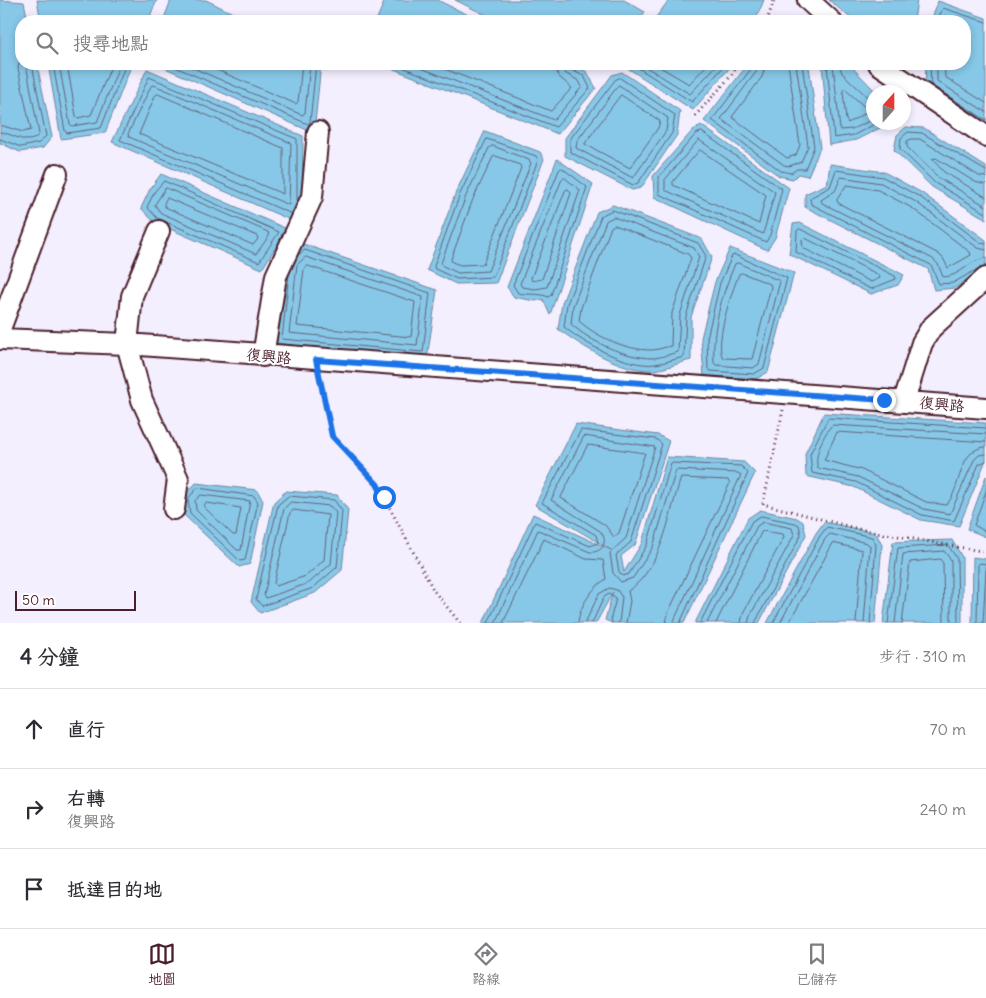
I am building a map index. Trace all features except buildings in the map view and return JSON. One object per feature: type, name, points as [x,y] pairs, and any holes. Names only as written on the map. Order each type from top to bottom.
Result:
[{"type":"street","points":[[808,0],[824,15]]},
{"type":"street","points":[[888,70],[986,136]]},
{"type":"street","points":[[263,356],[276,276],[312,197],[318,132]]},
{"type":"street","points":[[0,329],[57,174]]},
{"type":"street","points":[[158,231],[132,296],[128,344],[142,400],[178,479],[174,509]]},
{"type":"street","points":[[904,401],[922,343],[931,328],[986,278]]},
{"type":"street","name":"復興路","points":[[0,339],[128,344],[316,360],[986,408]]},
{"type":"path","points":[[768,15],[774,0]]},
{"type":"path","points":[[695,116],[735,70]]},
{"type":"path","points":[[316,360],[332,436],[377,484],[434,591],[460,623]]},
{"type":"path","points":[[786,394],[763,504],[860,529],[986,552]]},
{"type":"water","points":[[0,0],[24,2],[27,15],[15,15],[15,70],[38,70],[52,137],[43,148],[20,152],[0,143]]},
{"type":"water","points":[[37,0],[157,0],[151,15],[40,15]]},
{"type":"water","points":[[171,0],[206,0],[237,15],[165,15]]},
{"type":"water","points":[[385,0],[437,0],[468,15],[379,15]]},
{"type":"water","points":[[455,0],[624,0],[645,12],[643,15],[486,15]]},
{"type":"water","points":[[669,0],[764,0],[758,15],[658,15]]},
{"type":"water","points":[[829,0],[917,0],[915,15],[847,15]]},
{"type":"water","points":[[938,1],[986,18],[986,126],[925,87],[926,70],[971,70],[971,15],[933,15]]},
{"type":"water","points":[[49,70],[130,70],[105,133],[61,139]]},
{"type":"water","points":[[147,70],[303,136],[302,203],[295,222],[112,142]]},
{"type":"water","points":[[170,70],[320,70],[314,133]]},
{"type":"water","points":[[396,70],[583,70],[587,72],[596,88],[558,134]]},
{"type":"water","points":[[631,70],[728,70],[693,110]]},
{"type":"water","points":[[743,70],[810,70],[820,148],[808,176],[798,174],[793,179],[779,176],[704,121]]},
{"type":"water","points":[[823,70],[855,70],[869,85],[866,85],[866,130],[876,130],[856,140],[829,145]]},
{"type":"water","points":[[622,72],[680,111],[677,135],[641,188],[632,190],[565,156],[565,138],[612,75]]},
{"type":"water","points":[[701,125],[789,188],[775,238],[767,250],[654,197],[653,176],[693,130]]},
{"type":"water","points":[[911,127],[924,128],[986,167],[986,219],[932,187],[894,150],[897,135],[903,130],[911,130]]},
{"type":"water","points":[[485,131],[540,152],[544,159],[496,283],[456,284],[427,270],[456,192]]},
{"type":"water","points":[[557,159],[593,184],[550,315],[543,299],[535,301],[514,297],[507,287]]},
{"type":"water","points":[[830,164],[884,172],[922,193],[986,240],[986,268],[955,288],[934,290],[928,269],[805,207],[805,194],[827,184]]},
{"type":"water","points":[[161,174],[287,229],[262,269],[154,222],[141,208],[150,189]]},
{"type":"water","points":[[613,205],[702,239],[712,257],[691,317],[691,360],[653,370],[628,367],[602,357],[558,329],[562,303],[597,212]]},
{"type":"water","points":[[800,223],[904,275],[898,285],[871,294],[789,254],[793,224]]},
{"type":"water","points":[[303,244],[437,290],[427,359],[275,343],[286,259]]},
{"type":"water","points":[[730,248],[794,273],[768,372],[756,379],[704,376],[701,338],[715,282]]},
{"type":"water","points":[[824,413],[986,423],[986,460],[959,526],[921,520],[854,487],[806,476],[805,454]]},
{"type":"water","points":[[576,424],[658,435],[669,441],[635,545],[621,556],[624,572],[642,543],[667,457],[744,462],[755,473],[684,623],[612,623],[605,620],[613,592],[596,623],[483,623],[533,514],[613,551],[535,505]]},
{"type":"water","points":[[986,476],[986,537],[967,529]]},
{"type":"water","points":[[196,483],[257,490],[263,501],[250,564],[239,567],[184,515],[183,497]]},
{"type":"water","points":[[286,491],[337,495],[348,510],[342,570],[315,593],[260,613],[251,602],[274,502]]},
{"type":"water","points":[[760,510],[797,518],[803,522],[806,535],[759,623],[695,623],[748,518]]},
{"type":"water","points":[[824,522],[876,533],[882,545],[875,623],[767,623],[816,533]]},
{"type":"water","points":[[952,540],[962,557],[962,623],[883,623],[893,542]]},
{"type":"water","points":[[973,557],[986,559],[986,623],[972,623]]},
{"type":"route","points":[[384,497],[377,484],[332,436],[316,360],[884,400]]}]
